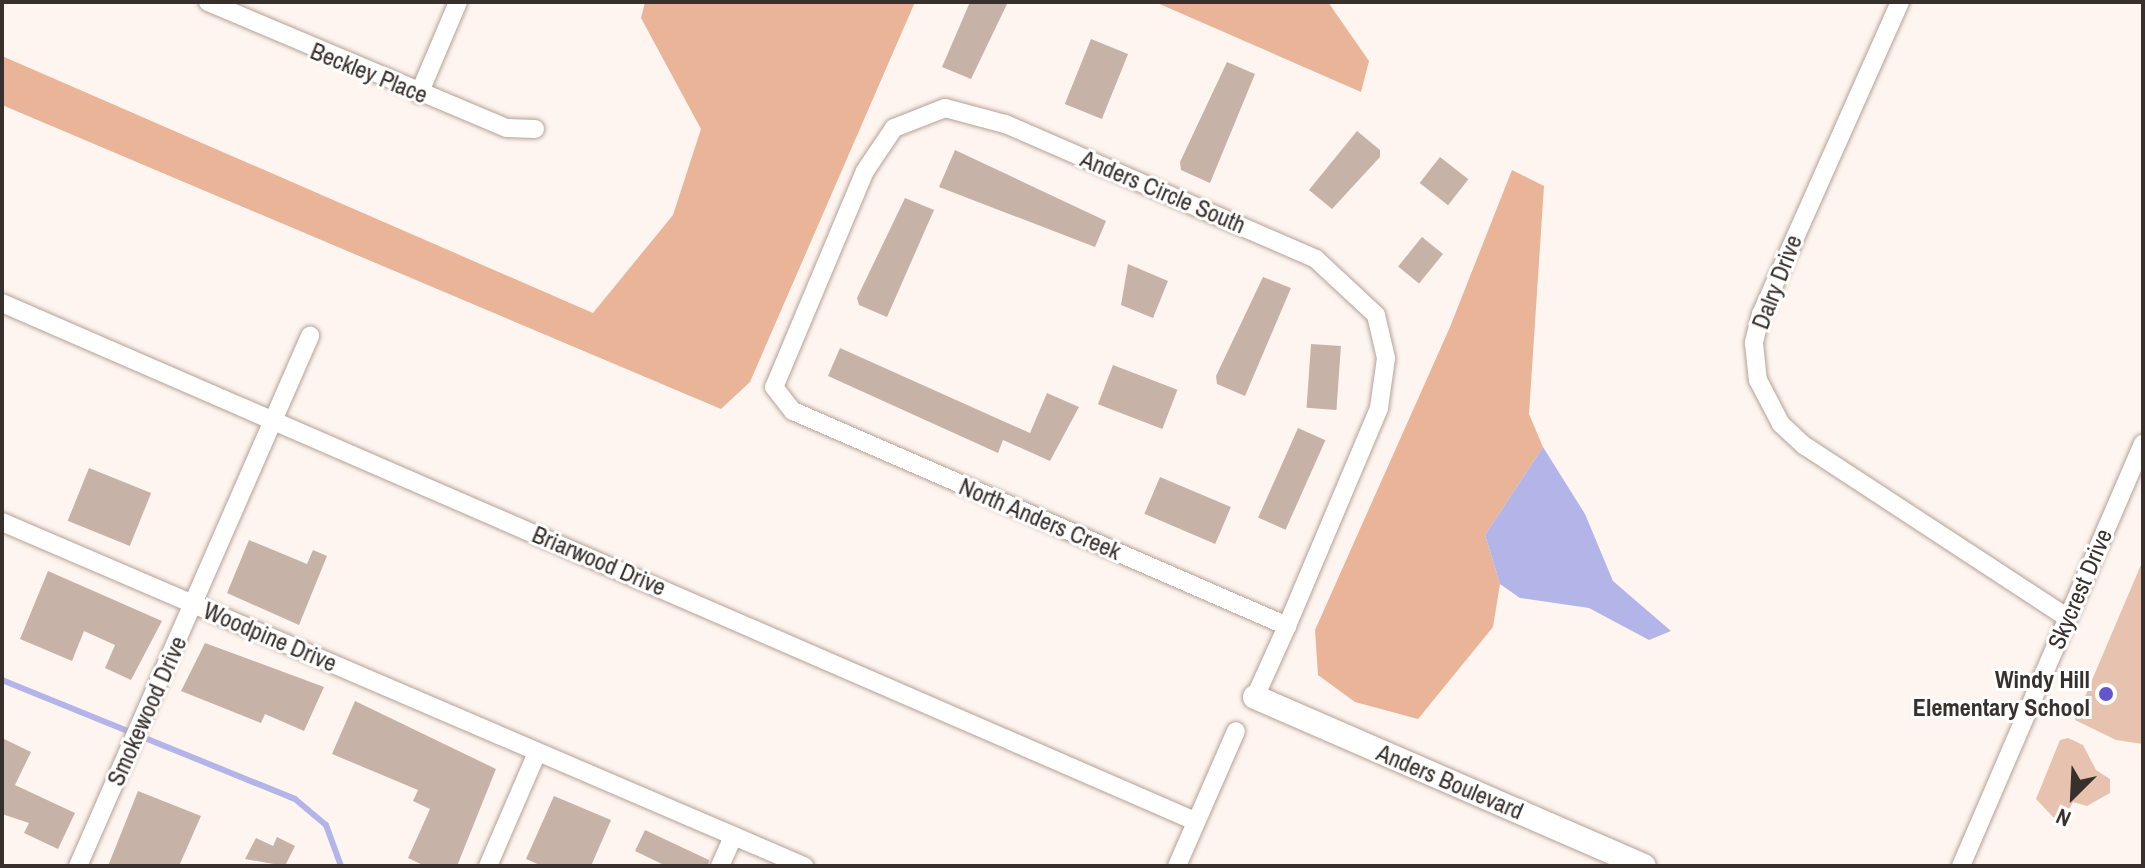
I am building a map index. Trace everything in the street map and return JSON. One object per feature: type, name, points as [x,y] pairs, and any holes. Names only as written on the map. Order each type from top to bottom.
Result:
[{"type":"street","name":"Beckley Place","points":[[208,2],[419,94],[507,128],[535,129]]},
{"type":"street","points":[[419,94],[458,2]]},
{"type":"street","name":"Dalry Drive","points":[[1900,2],[1761,314],[1754,343],[1758,380],[1781,424],[1805,446],[2068,618]]},
{"type":"street","name":"Anders Circle South","points":[[793,411],[774,387],[865,171],[894,128],[911,117],[945,108],[1005,124],[1316,259],[1376,315],[1383,334],[1379,408],[1287,626]]},
{"type":"street","name":"Briarwood Drive","points":[[2,303],[1195,821]]},
{"type":"street","name":"Smokewood Drive","points":[[78,866],[195,605],[310,336]]},
{"type":"street","name":"North Anders Creek","points":[[793,411],[1287,626]]},
{"type":"street","name":"Skycrest Drive","points":[[1961,866],[2143,444]]},
{"type":"street","name":"Woodpine Drive","points":[[2,522],[804,866]]},
{"type":"street","points":[[1255,697],[1287,626]]},
{"type":"street","name":"Anders Boulevard","points":[[1255,697],[1644,866]]},
{"type":"street","points":[[1177,866],[1236,731]]},
{"type":"street","points":[[488,866],[537,753]]},
{"type":"street","points":[[720,866],[733,837]]},
{"type":"shaded area","points":[[645,2],[915,2],[750,382],[721,409],[2,105],[2,56],[593,313],[673,215],[701,129],[641,18]]},
{"type":"shaded area","points":[[1155,2],[1328,2],[1369,61],[1361,92]]},
{"type":"shaded area","points":[[1512,170],[1544,186],[1529,414],[1543,447],[1485,535],[1500,584],[1493,627],[1418,719],[1355,702],[1318,675],[1315,630],[1450,327]]},
{"type":"shaded area","points":[[2143,560],[2143,744],[2116,740],[2075,720]]},
{"type":"shaded area","points":[[2068,738],[2083,745],[2096,770],[2110,779],[2110,793],[2087,806],[2073,802],[2067,813],[2054,818],[2036,799],[2060,740]]},
{"type":"water","points":[[1543,447],[1585,514],[1613,581],[1671,631],[1649,640],[1589,608],[1520,598],[1500,584],[1485,535]]},
{"type":"building","points":[[970,2],[1008,2],[971,79],[942,67]]},
{"type":"building","points":[[1091,39],[1128,54],[1102,119],[1065,104]]},
{"type":"building","points":[[1227,62],[1255,74],[1210,183],[1181,170],[1180,162]]},
{"type":"building","points":[[1357,131],[1380,150],[1380,157],[1332,209],[1309,190]]},
{"type":"building","points":[[955,150],[1106,221],[1095,247],[939,187]]},
{"type":"building","points":[[1440,157],[1468,179],[1448,205],[1420,183]]},
{"type":"building","points":[[905,198],[934,210],[887,317],[859,305],[857,298]]},
{"type":"building","points":[[1422,237],[1443,254],[1419,284],[1398,267]]},
{"type":"building","points":[[1128,264],[1168,281],[1153,318],[1121,305]]},
{"type":"building","points":[[1263,277],[1291,288],[1245,396],[1217,384],[1216,376]]},
{"type":"building","points":[[1311,344],[1341,346],[1336,410],[1307,408]]},
{"type":"building","points":[[840,348],[1030,433],[1047,393],[1079,407],[1050,461],[1003,440],[998,453],[828,376]]},
{"type":"building","points":[[1113,365],[1177,390],[1162,429],[1098,404]]},
{"type":"building","points":[[1298,428],[1325,440],[1286,530],[1258,518]]},
{"type":"building","points":[[89,468],[151,493],[130,546],[68,521]]},
{"type":"building","points":[[1160,477],[1231,507],[1215,544],[1144,514]]},
{"type":"building","points":[[249,540],[307,564],[313,550],[327,556],[299,625],[227,593]]},
{"type":"building","points":[[48,571],[162,621],[131,680],[105,668],[115,645],[84,631],[72,661],[20,639]]},
{"type":"building","points":[[205,643],[324,687],[304,731],[265,714],[261,723],[181,691]]},
{"type":"building","points":[[355,701],[496,769],[457,866],[425,866],[408,858],[430,809],[413,801],[418,790],[332,754]]},
{"type":"building","points":[[2,738],[31,752],[15,785],[75,813],[58,849],[24,833],[29,823],[2,814]]},
{"type":"building","points":[[138,791],[201,816],[179,866],[108,866]]},
{"type":"building","points":[[554,796],[611,820],[591,866],[542,866],[526,859]]},
{"type":"building","points":[[645,830],[709,860],[708,866],[666,866],[635,851]]},
{"type":"building","points":[[277,837],[295,846],[285,866],[245,859],[256,838],[273,846]]},
{"type":"waterway","points":[[2,680],[295,799],[326,825],[341,866]]},
{"type":"place","name":"Windy Hill Elementary School","points":[[2106,694]]}]
